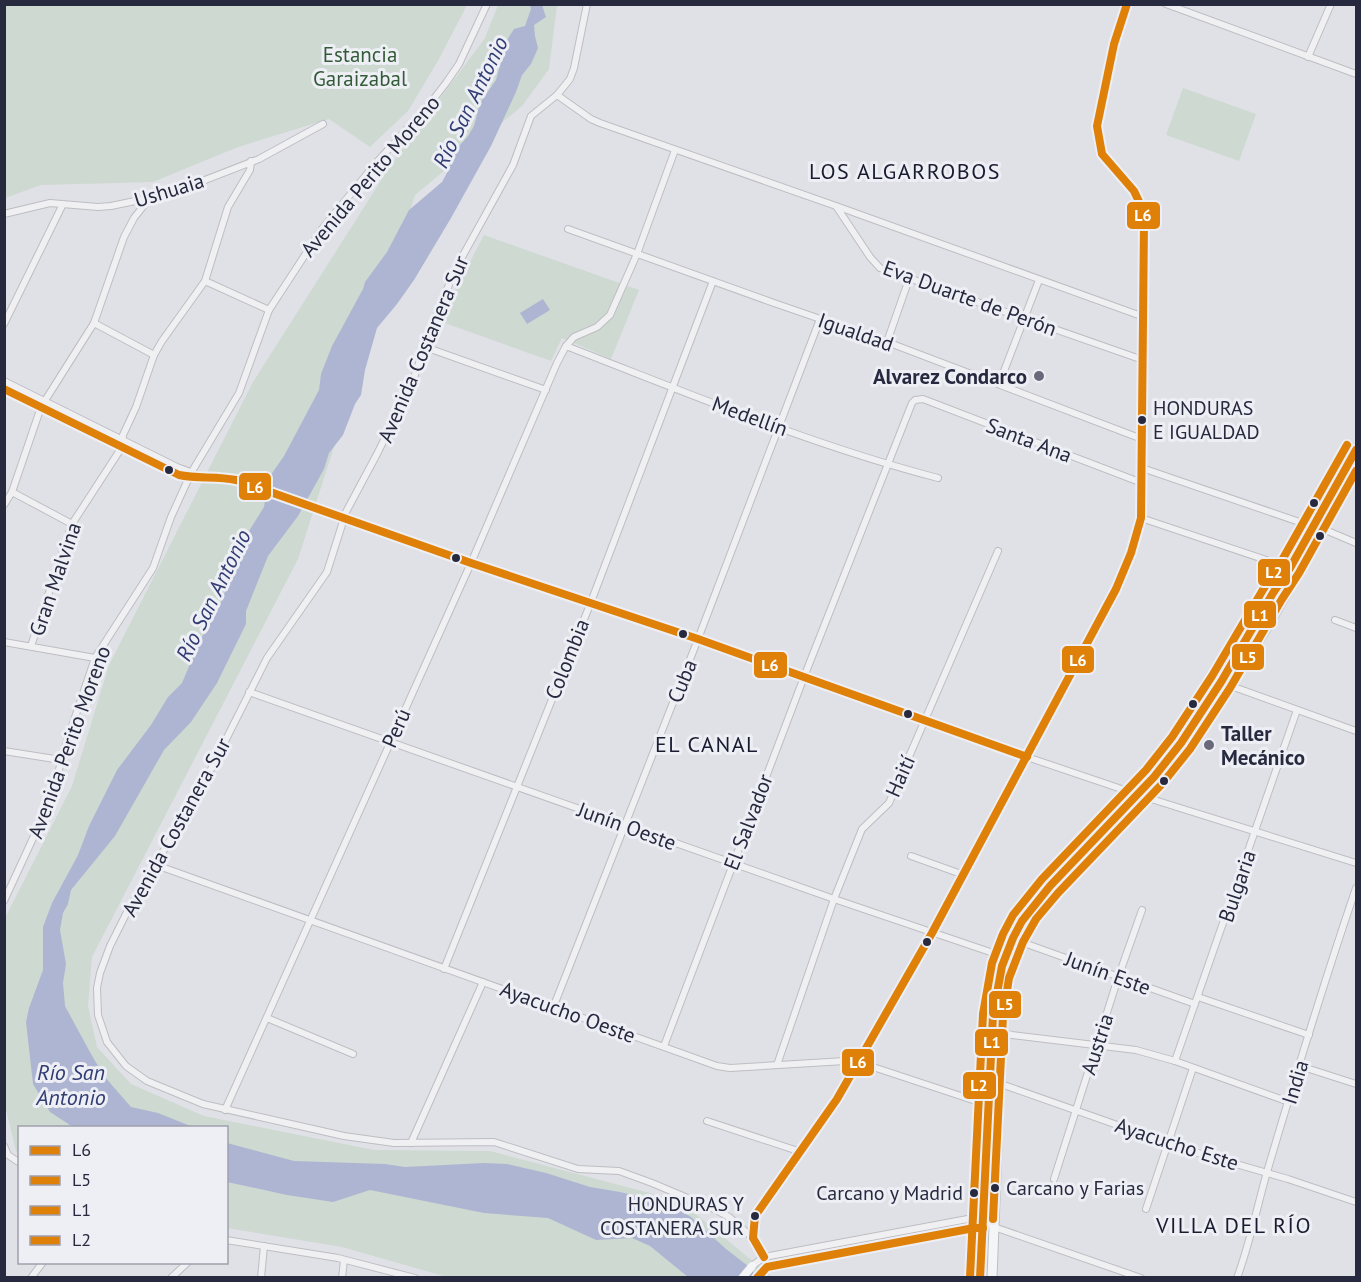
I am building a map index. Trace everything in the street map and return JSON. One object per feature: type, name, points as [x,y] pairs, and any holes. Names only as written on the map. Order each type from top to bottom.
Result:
[{"type":"main road","points":[[765,1257],[753,1238],[755,1216],[837,1099],[932,933],[1116,589],[1131,554],[1141,518],[1143,210],[1134,191],[1107,162],[1099,146],[1096,126],[1114,44],[1127,4]]},
{"type":"main road","points":[[991,1278],[1001,1032],[1008,978],[1021,942],[1047,903],[1103,846],[1183,758],[1231,686],[1318,528],[1356,450]]},
{"type":"main road","points":[[980,1278],[993,1015],[1005,957],[1017,930],[1038,899],[1138,794],[1181,743],[1221,682],[1273,593],[1356,468]]},
{"type":"main road","points":[[1148,798],[1146,792],[1174,758],[1181,743]]},
{"type":"main road","points":[[1103,846],[1110,832],[1138,800],[1138,794]]},
{"type":"main road","points":[[984,1183],[988,1196],[988,1218],[994,1227]]},
{"type":"main road","points":[[983,1218],[988,1227],[987,1266],[991,1278]]},
{"type":"main road","points":[[742,1278],[752,1266]]},
{"type":"street","name":"Avenida Perito Moreno","points":[[4,901],[55,791],[61,760],[95,657],[153,568],[171,517],[190,475],[239,393],[269,310],[322,229],[376,163],[447,83],[459,64],[487,4]]},
{"type":"street","name":"Avenida Costanera Sur","points":[[587,4],[570,79],[557,94],[531,116],[513,165],[456,268],[411,386],[350,503],[327,572],[278,641],[249,692],[205,781],[128,912],[103,963],[97,988],[98,1015],[102,1030],[115,1054],[126,1066],[147,1081],[179,1095],[225,1110],[345,1136],[394,1143],[494,1142],[578,1169],[619,1171],[716,1210],[729,1217],[753,1238]]},
{"type":"street","points":[[1166,4],[1356,74]]},
{"type":"street","points":[[1308,57],[1330,4]]},
{"type":"street","points":[[557,94],[591,119],[1144,317]]},
{"type":"street","name":"Ushuaia","points":[[4,214],[50,203],[98,207],[149,199],[180,191],[252,161],[323,124]]},
{"type":"street","points":[[566,346],[574,337],[597,327],[610,315],[637,254],[675,150]]},
{"type":"street","name":"Gran Malvina","points":[[31,646],[72,524],[122,443],[154,355],[205,281],[228,207],[250,170],[252,161]]},
{"type":"street","points":[[4,505],[12,492],[42,404],[93,323],[124,237],[134,218],[149,199]]},
{"type":"street","points":[[4,324],[63,204]]},
{"type":"street","name":"Eva Duarte de Perón","points":[[836,206],[880,268],[1143,360]]},
{"type":"street","name":"Igualdad","points":[[568,229],[887,342],[1142,439]]},
{"type":"street","points":[[887,342],[909,279]]},
{"type":"street","points":[[999,384],[1040,279]]},
{"type":"street","points":[[205,281],[269,310]]},
{"type":"street","name":"Colombia","points":[[444,969],[591,602],[713,281]]},
{"type":"street","name":"Cuba","points":[[553,1008],[698,639],[820,319]]},
{"type":"street","points":[[93,323],[154,355]]},
{"type":"street","name":"Medellín","points":[[566,346],[778,426],[888,465],[938,478]]},
{"type":"street","name":"Perú","points":[[225,1110],[566,346]]},
{"type":"street","points":[[424,347],[546,390]]},
{"type":"street","points":[[4,381],[42,404]]},
{"type":"street","points":[[4,389],[42,404],[190,475],[236,480],[471,563],[698,639],[1027,757],[1148,798],[1356,863]]},
{"type":"street","name":"Santa Ana","points":[[915,400],[923,399],[1142,483]]},
{"type":"street","name":"El Salvador","points":[[664,1046],[804,677],[909,407],[915,400]]},
{"type":"street","points":[[1142,468],[1356,543]]},
{"type":"street","points":[[12,492],[72,524]]},
{"type":"street","points":[[1141,518],[1290,568]]},
{"type":"street","name":"Haití","points":[[777,1065],[834,900],[862,829],[889,803],[998,551]]},
{"type":"street","points":[[1335,620],[1356,628]]},
{"type":"street","points":[[4,642],[95,657]]},
{"type":"street","points":[[1231,686],[1356,731]]},
{"type":"street","name":"Junín Oeste","points":[[249,692],[834,900],[1005,957]]},
{"type":"street","name":"Bulgaria","points":[[1174,1061],[1297,710]]},
{"type":"street","points":[[4,751],[61,760]]},
{"type":"street","points":[[911,856],[964,875]]},
{"type":"street","name":"Ayacucho Oeste","points":[[156,865],[717,1066],[730,1068],[858,1062],[988,1105]]},
{"type":"street","name":"India","points":[[1237,1278],[1288,1102],[1356,888]]},
{"type":"street","name":"Austria","points":[[1054,1179],[1142,910]]},
{"type":"street","name":"Junín Este","points":[[1021,942],[1195,1004]]},
{"type":"street","points":[[411,1143],[483,982]]},
{"type":"street","points":[[1198,997],[1309,1035]]},
{"type":"street","points":[[267,1018],[352,1054]]},
{"type":"street","points":[[1001,1032],[1136,1050],[1174,1061],[1288,1102]]},
{"type":"street","points":[[1300,1066],[1356,1084]]},
{"type":"street","points":[[1146,1209],[1193,1068]]},
{"type":"street","name":"Ayacucho Este","points":[[998,1083],[1168,1142],[1356,1202]]},
{"type":"street","points":[[707,1121],[801,1152]]},
{"type":"street","points":[[4,1146],[12,1159],[18,1162]]},
{"type":"street","points":[[4,1165],[12,1159]]},
{"type":"street","points":[[752,1266],[765,1257],[983,1218],[994,1227],[1141,1278]]},
{"type":"street","points":[[228,1240],[344,1260],[415,1278]]},
{"type":"street","points":[[261,1278],[264,1246]]},
{"type":"street","points":[[342,1278],[344,1260]]},
{"type":"street","points":[[31,1278],[42,1264]]},
{"type":"street","points":[[171,1278],[178,1275]]},
{"type":"green space","name":"Estancia Garaizabal","points":[[4,5],[467,5],[408,111],[370,147],[329,119],[238,147],[153,182],[41,185],[5,198]]},
{"type":"green space","points":[[498,5],[557,5],[549,69],[522,106],[415,195],[298,559],[92,957],[88,1006],[97,1047],[131,1084],[204,1116],[374,1150],[490,1151],[680,1201],[772,1277],[447,1277],[342,1247],[228,1228],[228,1126],[18,1126],[18,1152],[4,1101],[4,920],[72,786],[109,665],[253,382],[392,163],[485,38]]},
{"type":"green space","points":[[1183,88],[1256,114],[1239,161],[1166,135]]},
{"type":"green space","points":[[484,235],[639,290],[611,359],[562,338],[551,361],[439,321]]},
{"type":"water","name":"Río San Antonio","points":[[530,5],[542,5],[546,17],[534,25],[538,48],[531,64],[522,75],[491,146],[451,218],[414,280],[377,328],[365,370],[361,395],[343,435],[329,453],[324,469],[298,516],[268,556],[246,611],[246,624],[217,683],[191,722],[164,750],[115,836],[71,890],[63,913],[60,930],[66,964],[63,983],[65,1006],[104,1076],[131,1107],[158,1113],[190,1126],[71,1126],[50,1112],[33,1084],[26,1022],[43,970],[43,927],[52,903],[78,855],[89,826],[117,770],[151,725],[168,697],[182,683],[200,640],[217,612],[244,539],[264,507],[268,479],[284,456],[319,390],[321,374],[332,346],[365,282],[387,252],[409,210],[442,182],[448,171],[447,160],[468,136],[474,126],[480,103],[496,80],[507,40],[514,29],[525,26],[531,9]]},
{"type":"water","points":[[543,299],[550,310],[527,324],[520,313]]},
{"type":"water","points":[[228,1143],[294,1161],[385,1164],[405,1167],[507,1164],[590,1187],[667,1203],[691,1217],[748,1266],[757,1277],[688,1277],[650,1246],[632,1238],[596,1240],[548,1218],[484,1213],[370,1190],[333,1202],[228,1182]]},
{"type":"transit line","name":"L6","points":[[764,1257],[753,1238],[755,1216],[837,1099],[932,933],[1116,589],[1131,553],[1141,518],[1144,222],[1143,210],[1134,191],[1102,154],[1097,126],[1114,44],[1127,4]]},
{"type":"transit line","name":"L6","points":[[4,389],[179,475],[236,480],[471,563],[698,639],[1027,757]]},
{"type":"transit line","name":"L2","points":[[970,1277],[983,1014],[992,963],[1003,934],[1013,915],[1042,879],[1146,770],[1172,737],[1281,562],[1347,445]]},
{"type":"transit line","name":"L1","points":[[980,1278],[993,1015],[1002,966],[1013,938],[1022,921],[1050,886],[1154,777],[1181,743],[1290,568],[1356,450]]},
{"type":"transit line","name":"L5","points":[[993,1219],[1003,1016],[1009,978],[1023,942],[1036,919],[1058,893],[1162,784],[1190,749],[1230,688],[1299,573],[1356,471]]},
{"type":"transit line","name":"L5","points":[[757,1278],[767,1267],[983,1228]]},
{"type":"place","name":"Alvarez Condarco","points":[[1039,376]]},
{"type":"place","name":"HONDURAS E IGUALDAD","points":[[1142,420]]},
{"type":"place","name":"Taller Mecánico","points":[[1209,745]]},
{"type":"place","name":"Carcano y Farias","points":[[995,1188]]},
{"type":"place","name":"Carcano y Madrid","points":[[974,1193]]},
{"type":"place","name":"HONDURAS Y COSTANERA SUR","points":[[755,1216]]},
{"type":"district","name":"LOS ALGARROBOS","points":[[905,171]]},
{"type":"district","name":"EL CANAL","points":[[707,744]]},
{"type":"district","name":"VILLA DEL RÍO","points":[[1234,1225]]}]
